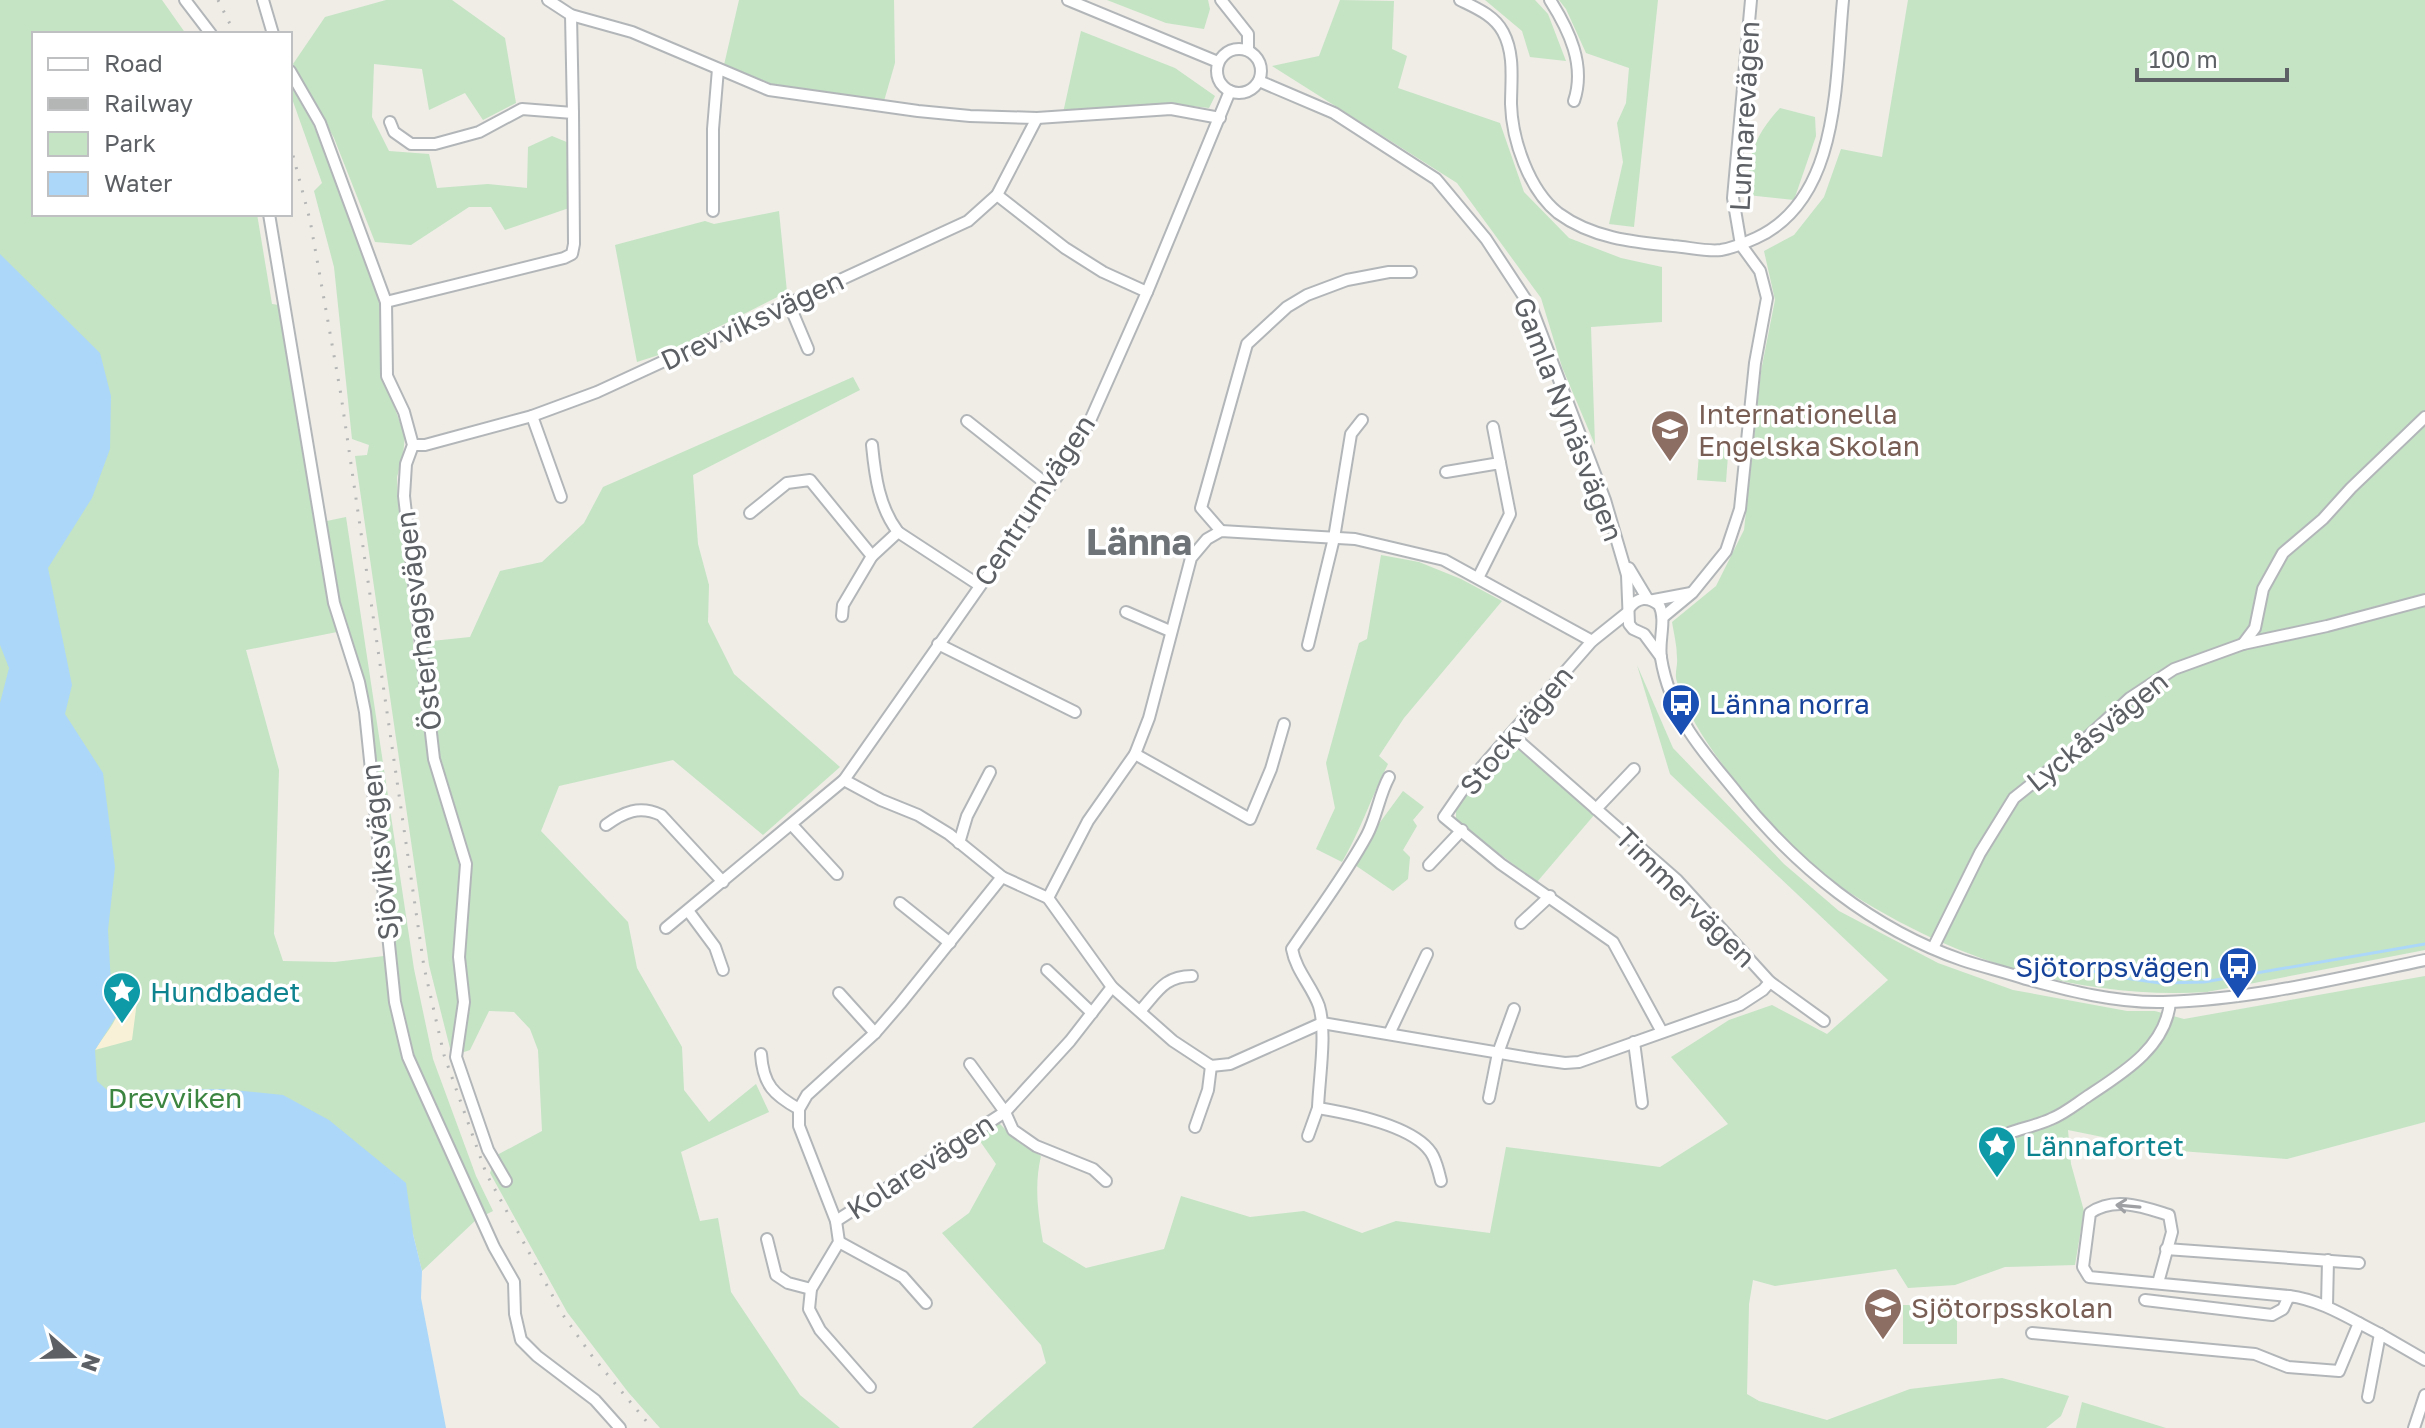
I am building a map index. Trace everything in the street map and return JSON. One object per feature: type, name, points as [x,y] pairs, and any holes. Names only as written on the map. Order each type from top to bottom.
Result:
[{"type":"street","points":[[185,0],[209,32]]},
{"type":"street","points":[[263,0],[272,32]]},
{"type":"street","points":[[548,0],[571,15],[632,32],[769,90],[918,111],[1037,118],[1171,109],[1220,118]]},
{"type":"street","points":[[1068,0],[1218,62]]},
{"type":"street","points":[[1221,0],[1248,34],[1248,50]]},
{"type":"street","points":[[1460,0],[1487,14],[1503,32],[1511,61],[1511,109],[1522,162],[1540,195],[1558,213],[1586,229],[1615,240],[1719,250],[1741,245],[1773,230],[1795,209],[1811,187],[1828,141],[1843,0]]},
{"type":"street","points":[[1550,0],[1564,23],[1577,58],[1580,84],[1574,101]]},
{"type":"street","name":"Lunnarevägen","points":[[1662,621],[1692,593],[1726,551],[1740,509],[1755,363],[1767,298],[1760,271],[1741,245],[1733,198],[1751,0]]},
{"type":"street","points":[[386,302],[572,254],[571,15]]},
{"type":"street","points":[[1241,48],[1248,50],[1259,60],[1259,81],[1246,92],[1230,91],[1218,79],[1218,62],[1228,52],[1241,48]]},
{"type":"street","points":[[713,211],[713,129],[718,69]]},
{"type":"street","name":"Österhagsvägen","points":[[292,74],[320,123],[386,302],[387,376],[404,412],[413,445],[406,464],[404,496],[434,759],[466,864],[459,957],[464,1002],[456,1057],[488,1150],[506,1181]]},
{"type":"street","name":"Gamla Nynäsvägen","points":[[1259,81],[1334,113],[1436,179],[1486,239],[1532,309],[1605,500],[1627,575],[1628,611],[1633,629],[1644,634],[1661,657]]},
{"type":"street","name":"Centrumvägen","points":[[666,928],[689,912],[844,780],[1049,486],[1089,423],[1230,91]]},
{"type":"street","points":[[390,122],[394,132],[411,144],[435,144],[479,132],[522,109],[573,113]]},
{"type":"street","name":"Drevviksvägen","points":[[413,445],[425,445],[532,416],[597,392],[968,221],[997,195],[1037,118]]},
{"type":"street","points":[[997,195],[1103,272],[1147,292]]},
{"type":"street","name":"Sjöviksvägen","points":[[269,216],[334,603],[359,682],[365,712],[395,1002],[408,1057],[494,1247],[514,1282],[515,1314],[521,1340],[595,1400],[620,1428]]},
{"type":"street","points":[[1221,531],[1201,508],[1247,344],[1287,307],[1307,295],[1347,280],[1389,272],[1411,272]]},
{"type":"street","points":[[789,304],[808,349]]},
{"type":"street","points":[[532,416],[561,497]]},
{"type":"street","points":[[2243,644],[2255,628],[2261,593],[2283,553],[2323,519],[2425,417]]},
{"type":"street","points":[[1308,645],[1334,538],[1351,434],[1362,420]]},
{"type":"street","points":[[967,421],[1049,486]]},
{"type":"street","points":[[1478,578],[1510,514],[1493,427]]},
{"type":"street","points":[[872,445],[874,470],[886,517],[898,532],[979,585]]},
{"type":"street","points":[[1446,472],[1500,463]]},
{"type":"street","points":[[750,513],[787,483],[810,480],[872,556]]},
{"type":"street","points":[[1048,898],[1088,821],[1135,754],[1149,718],[1191,558],[1207,539],[1221,531],[1355,539],[1444,560],[1592,641]]},
{"type":"street","points":[[842,616],[843,605],[872,556],[898,532]]},
{"type":"street","name":"Gamla Nynäsvägen","points":[[1621,552],[1650,599],[1659,605],[1661,657],[1669,689],[1689,730],[1751,811],[1789,852],[1862,911],[1933,948],[1961,960],[2071,991],[2122,1000],[2170,1002],[2266,991],[2425,960]]},
{"type":"street","points":[[1628,611],[1633,602],[1692,593]]},
{"type":"street","name":"Lyckåsvägen","points":[[1933,948],[1980,853],[2014,798],[2055,762],[2067,756],[2130,698],[2174,669],[2243,644],[2425,600]]},
{"type":"street","name":"Stockvägen","points":[[1628,611],[1592,641],[1466,785],[1444,817],[1501,864],[1613,942],[1662,1032]]},
{"type":"street","points":[[1126,612],[1170,631]]},
{"type":"street","points":[[1644,634],[1651,633],[1662,621]]},
{"type":"street","points":[[1606,631],[1633,629]]},
{"type":"street","points":[[938,644],[1075,712]]},
{"type":"street","points":[[1135,754],[1250,819],[1271,769],[1284,724]]},
{"type":"street","name":"Timmervägen","points":[[1322,1023],[1498,1053],[1565,1063],[1579,1062],[1740,1005],[1768,989],[1677,880],[1512,735]]},
{"type":"street","name":"Timmervägen","points":[[1596,809],[1634,769]]},
{"type":"street","points":[[959,843],[967,816],[990,772]]},
{"type":"street","points":[[1308,1136],[1318,1108],[1322,1023],[1319,1006],[1295,963],[1292,949],[1365,838],[1389,777]]},
{"type":"street","points":[[844,780],[918,815],[1002,877],[1048,898],[1112,987],[1173,1041],[1211,1066],[1230,1064],[1322,1023]]},
{"type":"street","points":[[606,825],[622,813],[650,810],[661,815],[723,882]]},
{"type":"street","points":[[792,825],[837,874]]},
{"type":"street","name":"Stockvägen","points":[[1429,865],[1462,830]]},
{"type":"street","points":[[870,1387],[820,1330],[809,1309],[811,1289],[839,1242],[836,1221],[799,1126],[799,1109],[807,1095],[875,1033],[1002,877]]},
{"type":"street","points":[[1521,923],[1550,896]]},
{"type":"street","points":[[900,903],[950,943]]},
{"type":"street","points":[[689,912],[715,947],[723,970]]},
{"type":"street","points":[[1389,1034],[1427,954]]},
{"type":"street","points":[[1047,970],[1092,1013]]},
{"type":"street","points":[[1141,1010],[1167,981],[1178,976],[1192,976]]},
{"type":"street","name":"Kolarevägen","points":[[836,1221],[1005,1112],[1112,987]]},
{"type":"street","points":[[1768,989],[1824,1021]]},
{"type":"street","points":[[839,993],[875,1033]]},
{"type":"street","points":[[2009,1133],[2052,1119],[2118,1076],[2150,1048],[2161,1033],[2169,1016],[2170,1002]]},
{"type":"street","points":[[1489,1098],[1498,1053],[1514,1009]]},
{"type":"street","points":[[1634,1042],[1642,1103]]},
{"type":"street","points":[[761,1054],[762,1071],[775,1096],[799,1109]]},
{"type":"street","name":"Kolarevägen","points":[[970,1064],[1005,1112]]},
{"type":"street","points":[[1195,1127],[1208,1090],[1211,1066]]},
{"type":"street","points":[[1318,1108],[1378,1120],[1417,1140],[1432,1154],[1441,1181]]},
{"type":"street","points":[[1005,1112],[1013,1130],[1036,1146],[1093,1169],[1106,1181]]},
{"type":"street","points":[[2158,1283],[2172,1232],[2169,1215],[2133,1204],[2103,1205],[2090,1213],[2083,1267],[2089,1277],[2289,1296],[2327,1306],[2425,1360]]},
{"type":"street","points":[[767,1239],[776,1275],[788,1283],[811,1289]]},
{"type":"street","points":[[839,1242],[903,1277],[926,1303]]},
{"type":"street","points":[[2166,1249],[2359,1263]]},
{"type":"street","points":[[2327,1306],[2328,1260]]},
{"type":"street","points":[[2145,1300],[2272,1315],[2283,1309],[2289,1296]]},
{"type":"street","points":[[2032,1333],[2255,1354],[2288,1367],[2339,1371],[2359,1323]]},
{"type":"street","points":[[2368,1397],[2380,1334]]},
{"type":"street","points":[[2414,1428],[2425,1395]]},
{"type":"green space","name":"Drevviken","points":[[0,0],[162,0],[185,32],[32,32],[32,216],[257,216],[272,304],[279,305],[337,632],[246,650],[279,770],[274,934],[283,961],[335,962],[384,956],[391,1004],[477,1219],[422,1271],[413,1234],[0,1098]]},
{"type":"green space","points":[[386,0],[452,0],[505,38],[516,103],[483,120],[465,93],[429,110],[422,69],[374,64],[372,117],[389,151],[429,154],[437,188],[488,184],[527,188],[528,147],[552,136],[569,143],[569,208],[505,230],[491,207],[469,207],[411,245],[375,242],[334,138],[293,64],[325,17]]},
{"type":"green space","points":[[739,0],[894,0],[895,63],[884,101],[772,84],[724,65]]},
{"type":"green space","points":[[1107,0],[1208,0],[1210,9],[1204,29],[1166,23]]},
{"type":"green space","points":[[1340,0],[1394,1],[1392,49],[1407,56],[1398,88],[1500,123],[1524,192],[1569,238],[1621,258],[1662,267],[1662,322],[1591,327],[1595,445],[1562,367],[1541,298],[1457,183],[1272,66],[1319,56]]},
{"type":"green space","points":[[1485,0],[1535,0],[1548,14],[1566,61],[1530,57],[1522,31]]},
{"type":"green space","points":[[1559,0],[1658,0],[1634,227],[1609,224],[1623,162],[1617,123],[1626,103],[1629,68],[1586,53]]},
{"type":"green space","points":[[1908,0],[2425,0],[2425,950],[2207,992],[2158,993],[2110,989],[2016,970],[1925,935],[1882,913],[1825,876],[1795,850],[1755,807],[1693,720],[1676,679],[1677,654],[1672,622],[1716,586],[1744,530],[1761,371],[1775,300],[1764,251],[1794,235],[1824,197],[1841,149],[1882,157]]},
{"type":"green space","points":[[1081,31],[1175,68],[1215,96],[1209,108],[1173,104],[1063,113]]},
{"type":"green space","points":[[292,87],[313,124],[381,306],[384,379],[405,436],[397,477],[398,503],[414,650],[432,641],[470,637],[500,571],[542,562],[584,523],[603,487],[853,377],[860,390],[693,475],[698,544],[709,585],[708,622],[734,674],[840,767],[763,835],[673,760],[559,786],[541,831],[628,922],[637,968],[682,1047],[684,1090],[709,1122],[756,1084],[769,1112],[681,1152],[700,1221],[718,1218],[731,1292],[800,1395],[840,1428],[660,1428],[628,1392],[567,1312],[490,1173],[497,1155],[542,1131],[538,1050],[530,1029],[514,1012],[489,1011],[470,1050],[452,1056],[429,965],[355,456],[367,455],[369,445],[352,439],[334,267],[314,191],[322,183],[292,99]]},
{"type":"green space","points":[[1780,108],[1815,117],[1816,136],[1794,200],[1747,195],[1753,150],[1762,130]]},
{"type":"green space","points":[[779,211],[787,292],[671,351],[637,362],[615,245],[705,221],[714,224]]},
{"type":"green space","points":[[1700,440],[1729,442],[1726,482],[1697,480]]},
{"type":"green space","points":[[346,517],[414,969],[433,1059],[476,1176],[493,1211],[483,1216],[411,1058],[398,1002],[368,712],[344,630],[322,522]]},
{"type":"green space","points":[[1381,555],[1419,562],[1461,579],[1502,601],[1404,718],[1379,756],[1388,764],[1342,862],[1316,849],[1335,808],[1326,763],[1359,643],[1367,639]]},
{"type":"green space","points":[[1637,665],[1673,748],[1784,864],[1839,911],[1938,963],[2013,990],[2127,1011],[2155,1011],[2184,1019],[2425,976],[2425,1122],[2287,1159],[2167,1150],[2068,1130],[2071,1164],[2084,1211],[2075,1265],[2005,1267],[1955,1285],[1908,1288],[1896,1269],[1775,1286],[1753,1280],[1749,1304],[1747,1394],[1759,1401],[1827,1420],[1910,1389],[2002,1378],[2069,1396],[2061,1416],[2046,1428],[972,1428],[1046,1363],[1041,1345],[942,1233],[969,1213],[996,1164],[975,1134],[997,1121],[1016,1140],[1041,1156],[1037,1188],[1043,1242],[1086,1268],[1164,1249],[1181,1196],[1250,1217],[1304,1211],[1362,1233],[1396,1221],[1490,1233],[1506,1147],[1660,1167],[1728,1124],[1671,1057],[1729,1020],[1772,1005],[1827,1034],[1888,980],[1670,774]]},
{"type":"green space","points":[[1512,739],[1595,814],[1537,882],[1456,821],[1456,801]]},
{"type":"green space","points":[[1403,791],[1424,807],[1413,820],[1417,826],[1403,850],[1410,857],[1408,879],[1393,891],[1355,865],[1378,825]]},
{"type":"green space","points":[[1903,1305],[1957,1305],[1957,1344],[1903,1344]]},
{"type":"green space","points":[[2082,1402],[2166,1428],[2076,1428]]},
{"type":"sand","name":"Hundbadet","points":[[111,984],[138,994],[132,1040],[95,1050],[112,1026],[118,1011],[119,1003]]},
{"type":"water","name":"Drevviken","points":[[0,254],[100,353],[111,396],[110,449],[92,498],[48,568],[72,685],[65,714],[103,773],[115,867],[108,930],[111,984],[119,996],[121,1009],[95,1050],[97,1081],[115,1097],[151,1090],[223,1089],[283,1095],[329,1120],[406,1183],[422,1271],[421,1298],[446,1428],[0,1428],[0,703],[9,668],[0,645]]},
{"type":"waterway","points":[[2019,967],[2044,973],[2065,964],[2111,976],[2160,983],[2204,982],[2425,944]]},
{"type":"railway","points":[[218,0],[234,32]]},
{"type":"railway","points":[[292,152],[310,220],[341,395],[424,967],[444,1055],[486,1173],[563,1315],[592,1356],[652,1428]]},
{"type":"place","name":"Internationella Engelska Skolan","points":[[1670,463]]},
{"type":"place","name":"Länna norra","points":[[1681,737]]},
{"type":"place","name":"Sjötorpsvägen","points":[[2238,1000]]},
{"type":"place","name":"Hundbadet","points":[[122,1025]]},
{"type":"place","name":"Lännafortet","points":[[1997,1179]]},
{"type":"place","name":"Sjötorpsskolan","points":[[1883,1341]]},
{"type":"district","name":"Länna","points":[[1139,541]]}]
